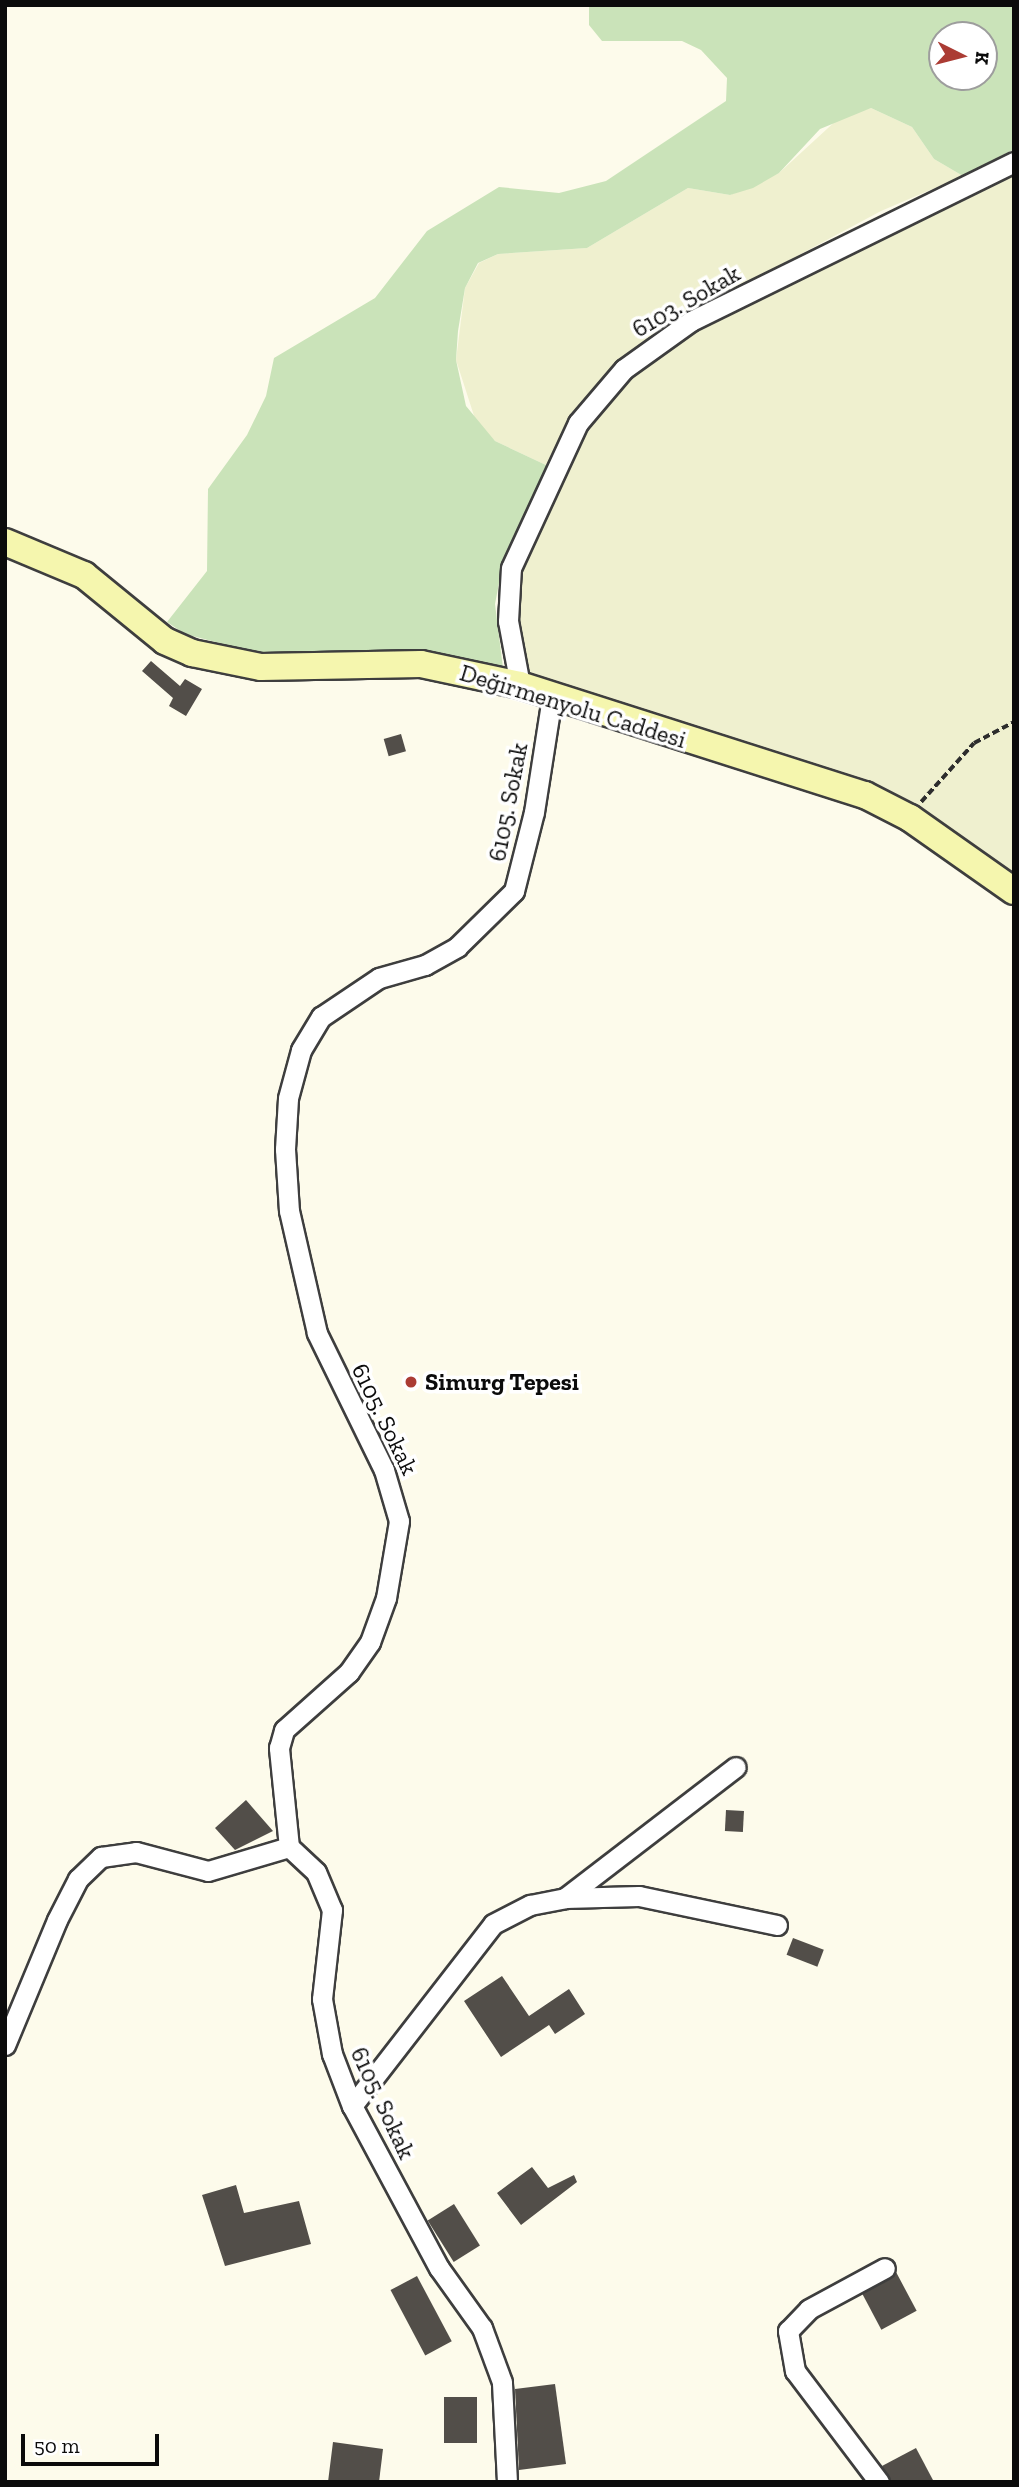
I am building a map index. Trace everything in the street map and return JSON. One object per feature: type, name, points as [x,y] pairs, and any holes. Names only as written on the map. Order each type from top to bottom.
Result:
[{"type":"street","name":"6103. Sokak","points":[[520,685],[508,621],[511,568],[578,423],[624,369],[691,321],[1014,162]]},
{"type":"street","name":"Değirmenyolu Caddesi","points":[[5,542],[84,575],[165,641],[203,656],[261,667],[421,664],[520,685],[818,778],[910,818],[1014,891]]},
{"type":"street","name":"6105. Sokak","points":[[507,2482],[502,2382],[482,2328],[439,2268],[352,2106],[332,2054],[322,2000],[332,1910],[316,1872],[289,1847],[279,1748],[284,1730],[349,1672],[370,1642],[386,1598],[399,1521],[384,1469],[317,1334],[300,1270],[287,1173],[288,1098],[301,1050],[321,1017],[368,983],[457,947],[514,891],[534,812],[552,697]]},
{"type":"street","points":[[565,1898],[736,1767]]},
{"type":"street","points":[[5,2045],[73,1889],[101,1857],[136,1852],[208,1871],[289,1847]]},
{"type":"street","points":[[352,2106],[493,1924],[530,1905],[565,1898],[639,1896],[777,1925]]},
{"type":"street","points":[[879,2482],[795,2371],[788,2331],[808,2309],[885,2268]]},
{"type":"path","points":[[910,818],[974,743],[1014,722]]},
{"type":"green space","points":[[589,5],[1014,5],[1014,149],[963,176],[934,159],[912,127],[871,108],[820,129],[779,173],[753,188],[730,195],[688,188],[587,248],[498,254],[478,263],[465,288],[458,331],[456,360],[466,406],[495,441],[548,466],[500,578],[495,604],[503,668],[400,651],[257,653],[185,634],[167,622],[207,571],[208,489],[247,435],[266,396],[274,358],[375,298],[427,231],[499,187],[559,193],[606,181],[726,101],[727,78],[701,50],[682,41],[602,41],[589,25]]},
{"type":"green space","points":[[871,108],[912,127],[934,159],[963,176],[881,211],[655,332],[583,401],[548,466],[495,441],[477,425],[456,360],[465,288],[479,263],[498,254],[587,248],[688,188],[730,195],[779,173],[840,117]]},
{"type":"green space","points":[[1014,176],[1014,874],[900,797],[529,675],[516,620],[519,572],[581,435],[632,370],[693,326]]},
{"type":"building","points":[[151,661],[180,686],[185,679],[202,689],[186,716],[169,706],[173,698],[142,671]]},
{"type":"building","points":[[401,734],[406,751],[389,756],[384,739]]},
{"type":"building","points":[[246,1800],[273,1831],[235,1850],[215,1828]]},
{"type":"building","points":[[726,1810],[744,1811],[743,1832],[725,1831]]},
{"type":"building","points":[[793,1938],[824,1950],[817,1967],[787,1955]]},
{"type":"building","points":[[502,1976],[529,2016],[569,1989],[585,2014],[555,2034],[549,2025],[501,2057],[464,2001]]},
{"type":"building","points":[[532,2167],[548,2188],[574,2175],[577,2182],[521,2225],[497,2193]]},
{"type":"building","points":[[236,2185],[244,2213],[299,2201],[311,2244],[225,2266],[202,2195]]},
{"type":"building","points":[[454,2204],[480,2246],[454,2262],[428,2220]]},
{"type":"building","points":[[896,2272],[917,2311],[881,2330],[861,2291]]},
{"type":"building","points":[[417,2276],[452,2341],[425,2355],[391,2290]]},
{"type":"building","points":[[555,2384],[566,2464],[519,2470],[515,2389]]},
{"type":"building","points":[[444,2397],[477,2397],[477,2443],[444,2443]]},
{"type":"building","points":[[333,2442],[383,2449],[379,2482],[328,2482]]},
{"type":"building","points":[[916,2448],[934,2482],[891,2482],[882,2466]]},
{"type":"place","name":"Simurg Tepesi","points":[[411,1382]]}]
